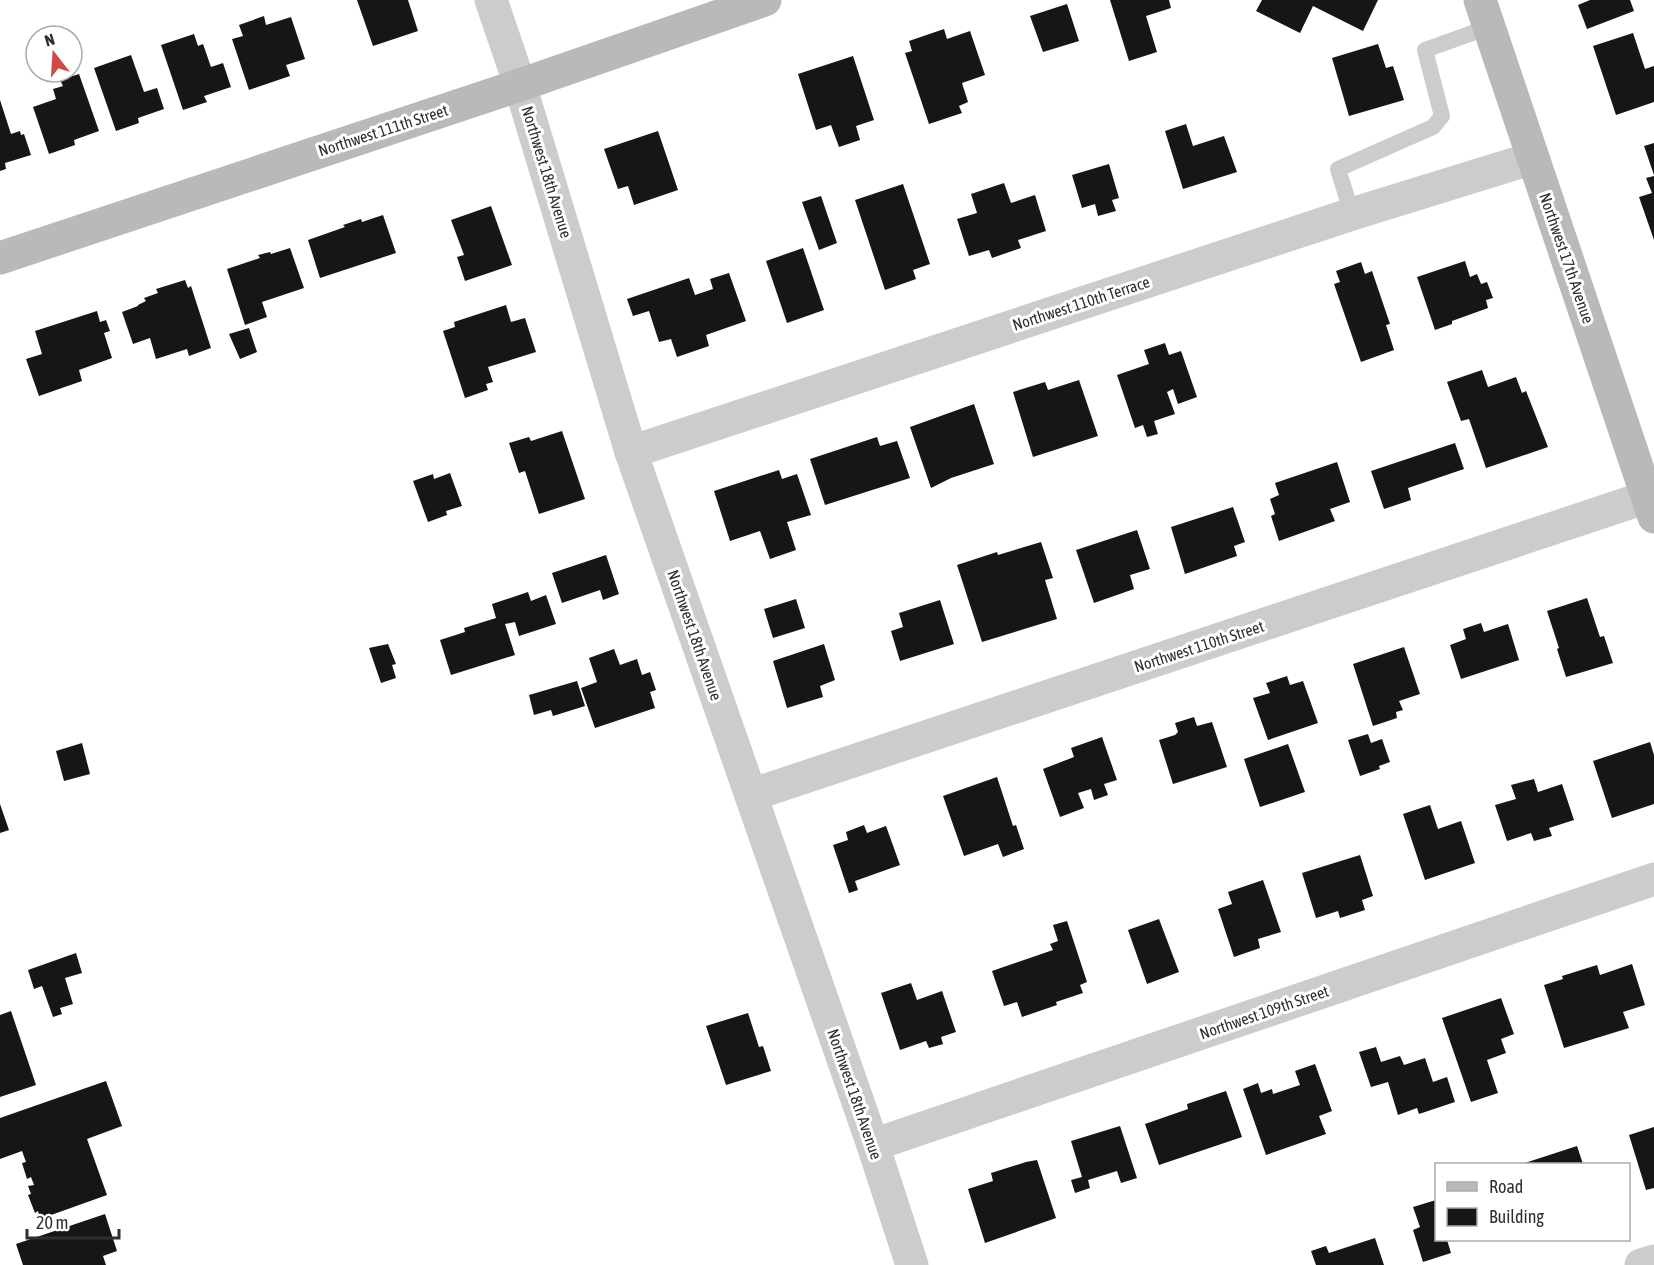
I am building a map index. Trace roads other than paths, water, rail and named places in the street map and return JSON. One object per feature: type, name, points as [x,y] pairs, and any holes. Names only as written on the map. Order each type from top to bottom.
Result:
[{"type":"street","name":"Northwest 18th Avenue","points":[[491,0],[520,85],[631,452],[873,1145],[912,1265]]},
{"type":"street","name":"Northwest 111th Street","points":[[0,258],[520,85],[765,0]]},
{"type":"street","name":"Northwest 17th Avenue","points":[[1484,14],[1651,507]]},
{"type":"street","name":"Northwest 110th Terrace","points":[[631,452],[1352,214],[1533,158]]},
{"type":"street","name":"Northwest 110th Street","points":[[751,795],[1651,507]]},
{"type":"street","name":"Northwest 109th Street","points":[[873,1145],[1654,879]]},
{"type":"street","points":[[1641,1265],[1654,1261]]},
{"type":"lane","points":[[1352,214],[1338,169],[1433,127],[1442,116],[1425,50],[1484,14]]}]
